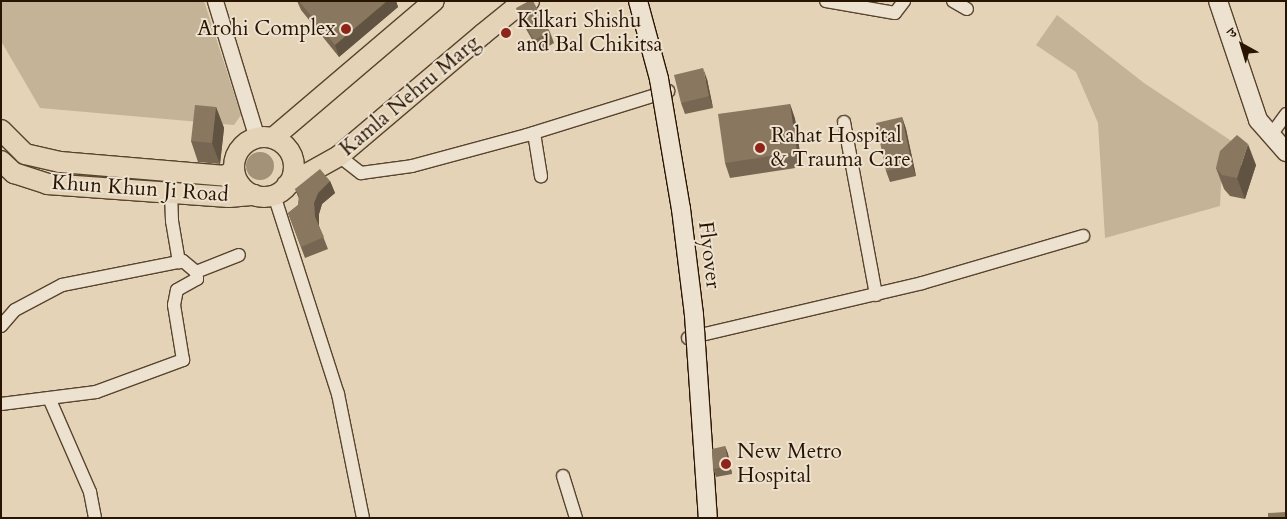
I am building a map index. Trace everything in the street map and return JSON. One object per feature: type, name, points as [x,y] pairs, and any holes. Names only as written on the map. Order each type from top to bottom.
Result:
[{"type":"main road","points":[[265,138],[283,144],[293,158],[292,176],[281,190],[254,195],[244,190],[234,170],[235,158],[242,146],[265,138],[434,1]]},
{"type":"main road","name":"Kamla Nehru Marg","points":[[281,190],[339,156],[483,34],[514,9],[529,1]]},
{"type":"main road","points":[[630,1],[662,94]]},
{"type":"main road","name":"Flyover","points":[[638,1],[659,79],[681,209],[694,315],[708,518]]},
{"type":"main road","points":[[647,1],[662,94],[670,168],[695,336],[714,518]]},
{"type":"main road","points":[[1218,1],[1258,120],[1286,152]]},
{"type":"main road","name":"Khun Khun Ji Road","points":[[1,130],[25,154],[60,162],[225,176],[234,170]]},
{"type":"main road","name":"Khun Khun Ji Road","points":[[4,168],[47,184],[254,195]]},
{"type":"main road","points":[[695,336],[700,518]]},
{"type":"street","points":[[215,1],[265,138]]},
{"type":"street","points":[[826,1],[895,14],[904,1]]},
{"type":"street","points":[[953,1],[967,8]]},
{"type":"street","points":[[339,156],[361,173],[412,166],[534,133],[662,94]]},
{"type":"street","points":[[1271,135],[1286,114]]},
{"type":"street","points":[[844,122],[876,295]]},
{"type":"street","points":[[534,133],[541,176]]},
{"type":"street","points":[[281,190],[338,394],[363,518]]},
{"type":"street","points":[[171,192],[172,221],[179,262]]},
{"type":"street","points":[[695,336],[876,295],[1082,236]]},
{"type":"street","points":[[196,272],[239,255]]},
{"type":"street","points":[[1,326],[15,310],[62,285],[183,261],[196,272],[197,279],[177,290],[174,305],[183,360],[96,392],[1,404]]},
{"type":"street","points":[[49,398],[90,492],[95,518]]},
{"type":"street","points":[[563,476],[576,518]]},
{"type":"shaded area","points":[[1,1],[204,1],[241,115],[234,125],[40,108],[1,41]]},
{"type":"shaded area","points":[[1057,15],[1144,83],[1233,142],[1222,166],[1220,206],[1105,238],[1098,123],[1076,72],[1036,45]]},
{"type":"shaded area","points":[[260,152],[270,156],[274,166],[270,176],[260,180],[250,176],[246,166],[250,156]]},
{"type":"building","name":"Arohi Complex","points":[[299,1],[322,2],[387,1],[335,45]]},
{"type":"building","points":[[529,1],[533,1],[550,32],[534,40],[516,8]]},
{"type":"building","points":[[703,68],[709,96],[681,103],[674,75]]},
{"type":"building","points":[[790,104],[797,152],[725,163],[718,114]]},
{"type":"building","points":[[195,105],[216,107],[212,143],[191,141]]},
{"type":"building","points":[[902,117],[912,165],[886,171],[876,123]]},
{"type":"building","points":[[1237,135],[1248,144],[1237,178],[1222,175],[1216,168],[1220,151]]},
{"type":"building","points":[[320,169],[330,181],[318,193],[314,203],[315,217],[324,237],[301,247],[288,213],[298,205],[299,195],[295,189]]},
{"type":"building","points":[[725,446],[729,466],[713,469],[712,449]]},
{"type":"building","points":[[1286,512],[1286,518],[1268,518],[1268,513]]},
{"type":"place","name":"Arohi Complex","points":[[346,29]]},
{"type":"place","name":"Kilkari Shishu and Bal Chikitsa","points":[[506,33]]},
{"type":"place","name":"Rahat Hospital & Trauma Care","points":[[760,148]]},
{"type":"place","name":"New Metro Hospital","points":[[726,464]]}]
